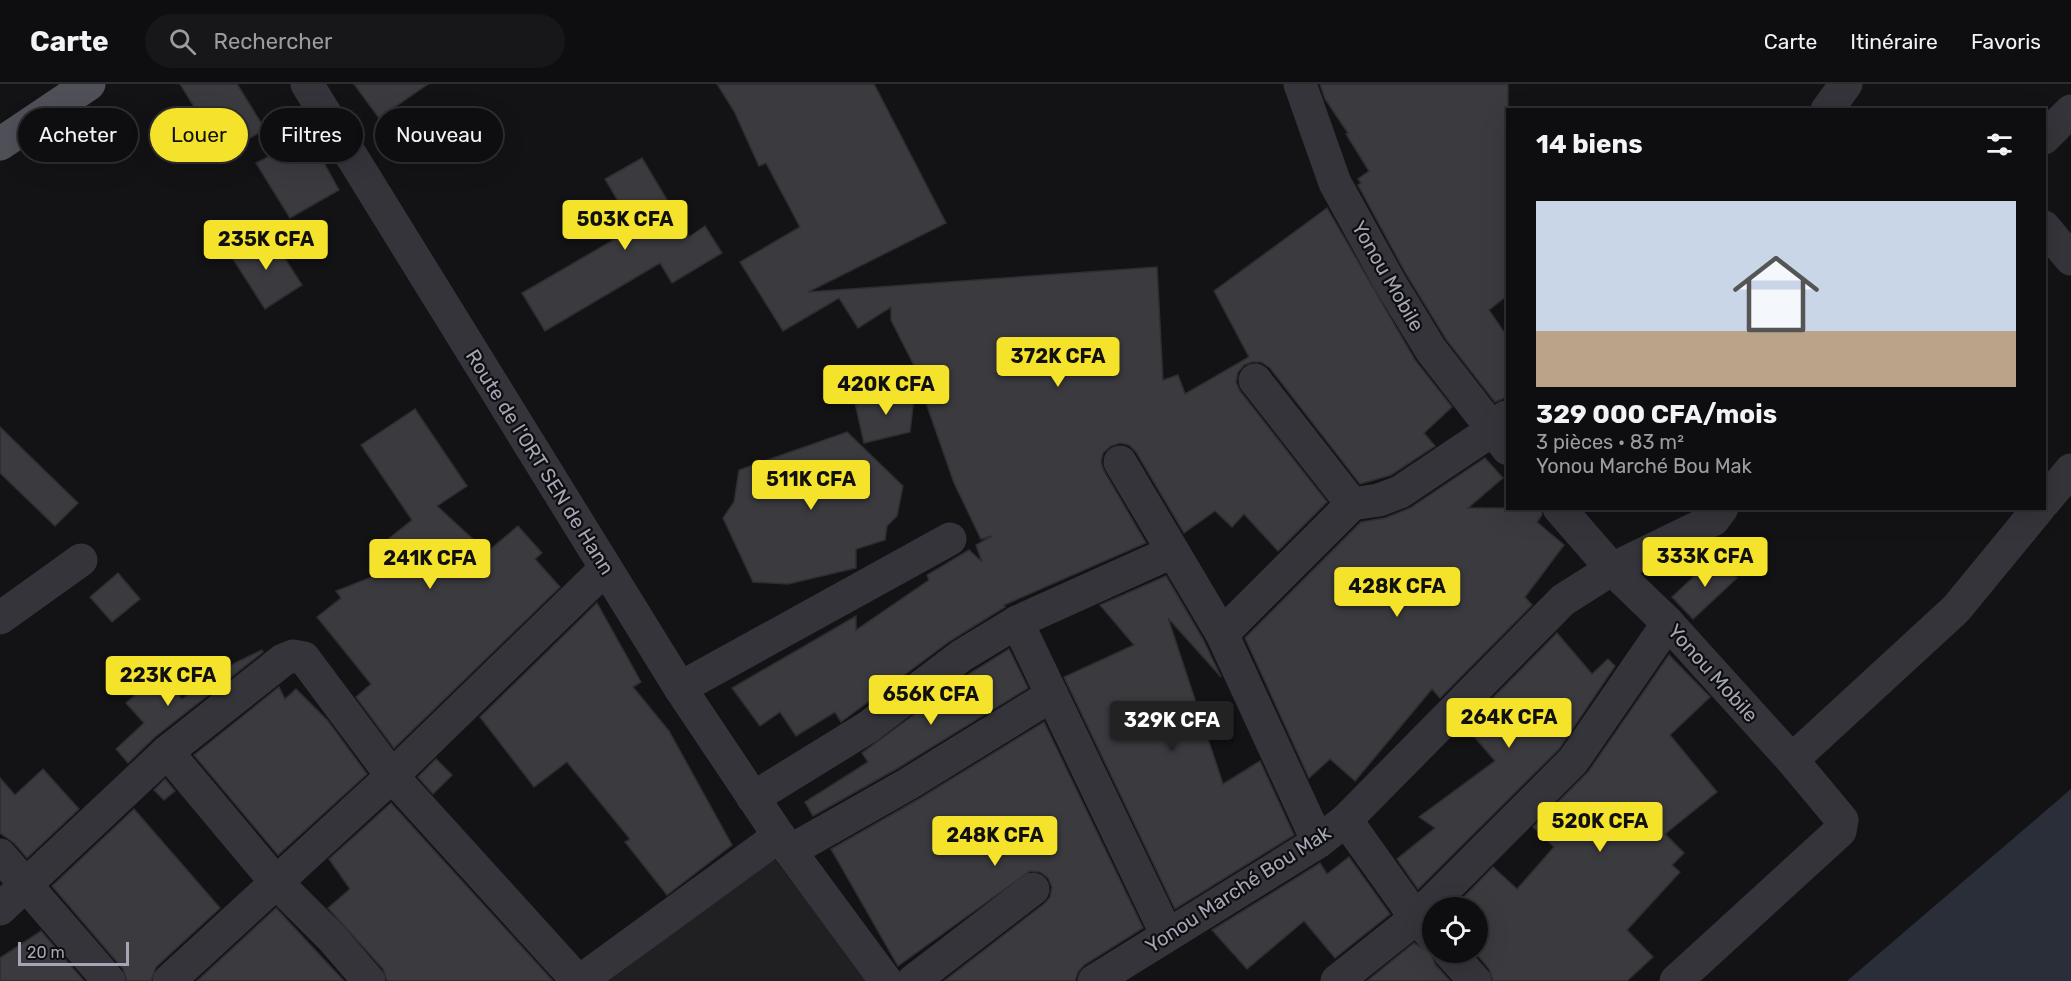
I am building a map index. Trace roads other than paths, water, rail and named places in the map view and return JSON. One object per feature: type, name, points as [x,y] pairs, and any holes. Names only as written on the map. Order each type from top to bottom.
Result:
[{"type":"main road","points":[[0,144],[88,84]]},
{"type":"street","name":"Route de l'ORT SEN de Hann","points":[[307,84],[680,688],[784,844],[886,981]]},
{"type":"street","name":"Yonou Mobile","points":[[1300,84],[1335,183],[1383,271],[1431,350],[1502,432]]},
{"type":"street","points":[[1828,108],[1846,84]]},
{"type":"street","points":[[2046,136],[2071,111]]},
{"type":"street","points":[[2046,229],[2071,259]]},
{"type":"street","points":[[1255,380],[1352,504]]},
{"type":"street","points":[[1222,634],[1352,504],[1379,500],[1400,492],[1502,432]]},
{"type":"street","points":[[1120,462],[1222,634],[1317,842]]},
{"type":"street","points":[[2046,500],[2071,470]]},
{"type":"street","name":"Yonou Mobile","points":[[1561,510],[1612,569],[1668,623],[1792,760],[1842,820],[1840,831],[1676,981]]},
{"type":"street","name":"Yonou Marché Bou Mak","points":[[1094,981],[1317,842],[1346,820],[1563,600],[1612,569],[1713,520],[1720,510]]},
{"type":"street","points":[[1792,760],[1956,609],[2037,510]]},
{"type":"street","points":[[680,688],[950,539]]},
{"type":"street","points":[[753,798],[868,727],[961,656],[1017,622],[1172,552]]},
{"type":"street","points":[[0,618],[81,560]]},
{"type":"street","points":[[169,981],[275,881],[392,776],[605,569]]},
{"type":"street","points":[[1017,622],[1167,935]]},
{"type":"street","points":[[1450,897],[1573,761],[1668,623]]},
{"type":"street","points":[[0,909],[167,752],[283,660],[293,656],[304,658],[392,776],[579,981],[784,844],[908,784],[1052,694]]},
{"type":"street","points":[[167,752],[275,881],[332,938],[369,981]]},
{"type":"street","points":[[1346,820],[1422,923]]},
{"type":"street","points":[[0,855],[109,981]]},
{"type":"street","points":[[913,981],[1033,889]]},
{"type":"street","points":[[1337,981],[1422,927]]},
{"type":"street","points":[[1459,963],[1475,981]]}]
